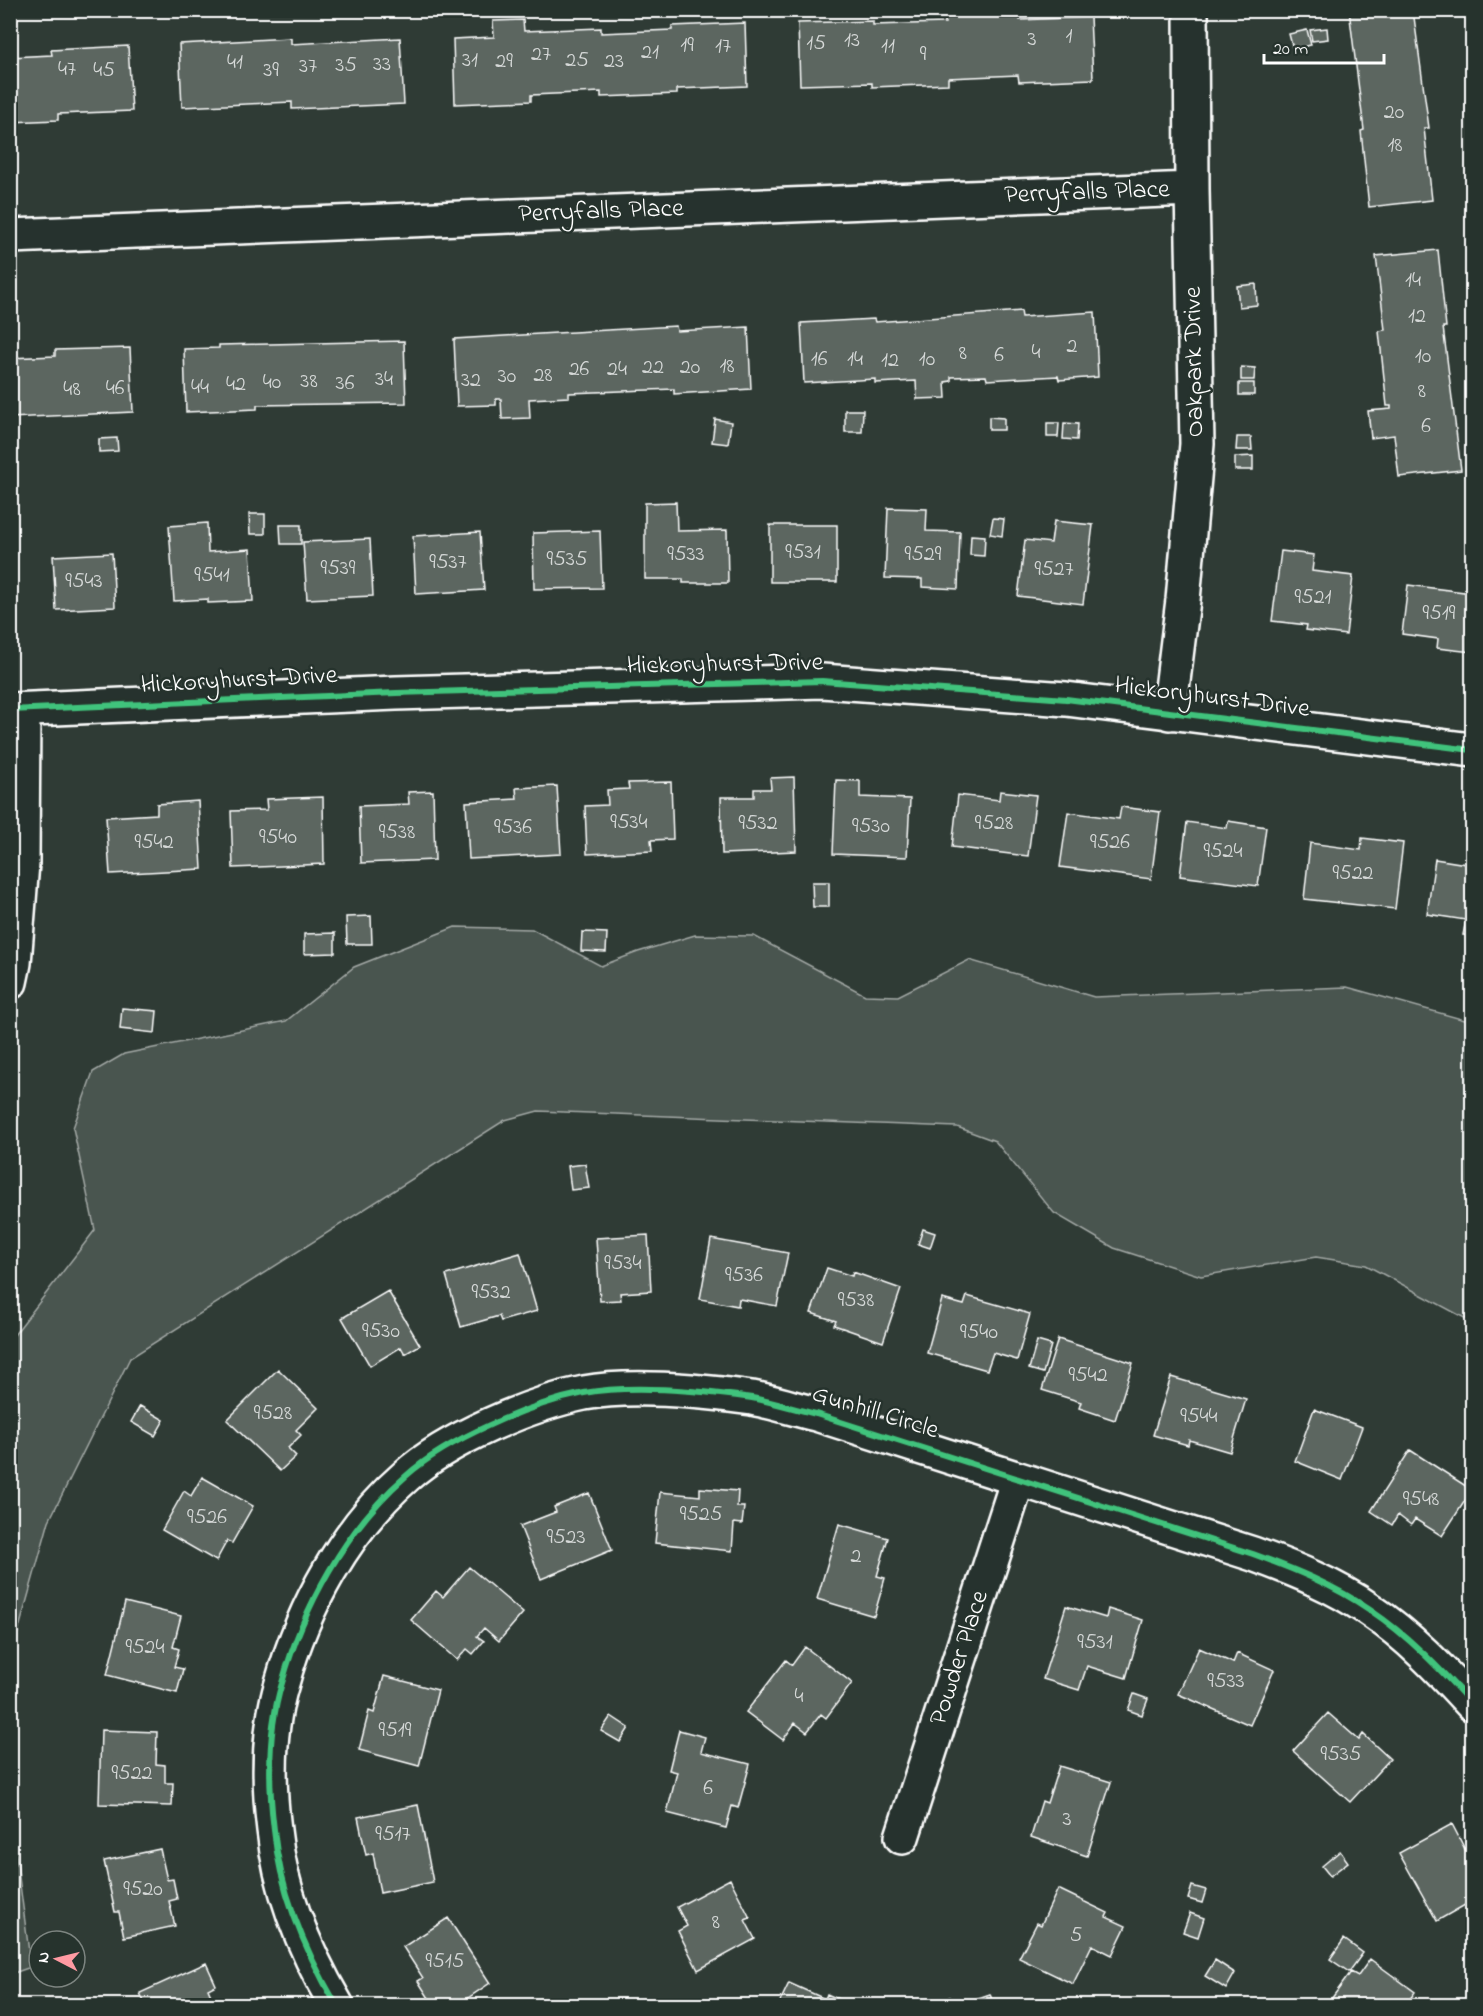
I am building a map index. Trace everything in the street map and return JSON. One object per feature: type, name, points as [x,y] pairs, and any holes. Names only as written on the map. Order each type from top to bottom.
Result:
[{"type":"street","name":"Oakpark Drive","points":[[1169,713],[1183,600],[1197,444],[1191,10]]},
{"type":"street","name":"Perryfalls Place","points":[[10,236],[1192,189]]},
{"type":"street","name":"Hickoryhurst Drive","points":[[17,710],[396,693],[822,681],[1065,699],[1473,750]]},
{"type":"street","points":[[10,982],[14,963],[22,864],[17,710]]},
{"type":"street","name":"Gunhill Circle","points":[[337,2006],[323,1982],[301,1933],[284,1883],[274,1831],[271,1786],[273,1732],[281,1685],[297,1639],[317,1595],[349,1539],[372,1509],[407,1475],[448,1446],[536,1406],[585,1393],[634,1389],[753,1398],[816,1414],[1298,1570],[1360,1603],[1403,1634],[1473,1704]]},
{"type":"street","name":"Powder Place","points":[[902,1837],[1018,1479]]},
{"type":"shaded area","points":[[455,927],[532,929],[601,966],[695,935],[754,936],[865,995],[898,996],[969,960],[1094,997],[1347,987],[1472,1022],[1472,1322],[1366,1265],[1316,1257],[1201,1276],[1114,1248],[1054,1213],[995,1141],[957,1127],[538,1111],[505,1120],[130,1358],[49,1521],[11,1657],[11,1339],[95,1230],[73,1128],[93,1072],[124,1054],[286,1021],[354,967]]},
{"type":"shaded area","points":[[11,1817],[27,1937],[27,1968],[10,1974]]},
{"type":"building","points":[[1349,10],[1413,10],[1429,128],[1424,128],[1432,200],[1369,207],[1361,131],[1364,130]]},
{"type":"building","points":[[1020,13],[1020,20],[1090,17],[1093,79],[1019,82],[1018,75],[948,78],[948,84],[872,87],[872,83],[800,85],[798,23],[873,21],[873,25],[945,23],[945,16]]},
{"type":"building","points":[[523,20],[524,31],[601,28],[601,33],[672,30],[672,26],[745,23],[747,86],[677,89],[677,94],[601,97],[601,92],[531,95],[531,101],[455,104],[453,39],[494,37],[493,21]]},
{"type":"building","points":[[1327,28],[1328,39],[1312,41],[1310,30]]},
{"type":"building","points":[[1307,30],[1311,45],[1293,49],[1289,34]]},
{"type":"building","points":[[291,38],[291,44],[400,38],[404,104],[292,109],[292,102],[182,107],[179,44]]},
{"type":"building","points":[[128,46],[132,111],[58,114],[58,120],[10,122],[10,57],[52,55],[51,50]]},
{"type":"building","points":[[1438,250],[1446,327],[1443,327],[1461,470],[1399,477],[1394,435],[1371,438],[1368,411],[1391,409],[1391,406],[1387,406],[1379,331],[1385,330],[1376,256]]},
{"type":"building","points":[[1256,284],[1257,305],[1239,307],[1237,286]]},
{"type":"building","points":[[1021,311],[1022,317],[1095,312],[1098,377],[1059,380],[1058,376],[987,380],[986,376],[951,377],[951,381],[945,382],[946,398],[917,399],[916,381],[875,383],[875,379],[804,383],[801,323],[874,319],[875,322]]},
{"type":"building","points":[[676,326],[677,331],[748,327],[751,389],[674,394],[674,389],[569,393],[569,397],[529,399],[530,418],[502,419],[501,399],[496,399],[496,405],[457,406],[454,339]]},
{"type":"building","points":[[404,341],[406,403],[257,405],[257,409],[186,412],[184,349],[219,348],[219,345]]},
{"type":"building","points":[[130,348],[133,412],[10,418],[10,358],[55,356],[55,350]]},
{"type":"building","points":[[1241,367],[1255,368],[1254,380],[1241,380]]},
{"type":"building","points":[[1239,383],[1254,383],[1254,395],[1239,395]]},
{"type":"building","points":[[845,410],[863,410],[862,432],[845,432]]},
{"type":"building","points":[[989,417],[1004,418],[1004,430],[989,430]]},
{"type":"building","points":[[715,419],[731,422],[728,444],[712,442]]},
{"type":"building","points":[[1047,423],[1059,423],[1058,437],[1047,437]]},
{"type":"building","points":[[1064,423],[1078,424],[1077,440],[1063,439]]},
{"type":"building","points":[[1237,437],[1251,437],[1252,450],[1236,450]]},
{"type":"building","points":[[117,438],[118,451],[99,452],[99,439]]},
{"type":"building","points":[[1253,456],[1253,470],[1235,470],[1235,457]]},
{"type":"building","points":[[676,502],[677,531],[727,530],[728,583],[683,583],[683,579],[645,579],[645,503]]},
{"type":"building","points":[[888,508],[927,509],[926,531],[960,532],[958,589],[922,587],[922,579],[885,578]]},
{"type":"building","points":[[249,514],[265,514],[265,534],[250,534]]},
{"type":"building","points":[[993,518],[1004,519],[1002,536],[990,534]]},
{"type":"building","points":[[1054,521],[1093,525],[1083,604],[1018,596],[1025,540],[1051,543]]},
{"type":"building","points":[[207,523],[208,552],[250,549],[253,601],[208,603],[208,599],[174,601],[169,526]]},
{"type":"building","points":[[280,525],[301,525],[301,544],[281,544]]},
{"type":"building","points":[[770,525],[837,525],[837,582],[770,582]]},
{"type":"building","points":[[600,531],[602,588],[534,589],[533,533]]},
{"type":"building","points":[[480,532],[484,590],[416,594],[413,536]]},
{"type":"building","points":[[971,535],[985,536],[984,556],[970,555]]},
{"type":"building","points":[[370,539],[373,596],[307,599],[303,542]]},
{"type":"building","points":[[1281,551],[1314,555],[1312,571],[1353,576],[1346,635],[1306,630],[1307,625],[1272,621]]},
{"type":"building","points":[[112,553],[115,607],[56,610],[53,556]]},
{"type":"building","points":[[1408,585],[1472,593],[1472,652],[1437,648],[1438,639],[1402,634]]},
{"type":"building","points":[[794,777],[796,851],[722,854],[721,797],[754,797],[754,789],[771,789],[770,778]]},
{"type":"building","points":[[836,780],[860,781],[860,797],[910,799],[907,857],[833,854]]},
{"type":"building","points":[[671,782],[673,839],[651,840],[652,851],[587,854],[585,806],[608,805],[607,790],[629,789],[628,783]]},
{"type":"building","points":[[557,786],[561,854],[469,859],[466,802],[517,799],[516,788]]},
{"type":"building","points":[[433,791],[435,860],[361,863],[359,806],[409,804],[408,792]]},
{"type":"building","points":[[1000,791],[1036,795],[1028,856],[952,847],[958,795],[999,800]]},
{"type":"building","points":[[323,797],[324,864],[233,868],[231,811],[267,810],[266,799]]},
{"type":"building","points":[[198,801],[202,869],[110,874],[106,817],[157,814],[157,804]]},
{"type":"building","points":[[1121,807],[1160,812],[1151,879],[1060,867],[1068,812],[1119,819]]},
{"type":"building","points":[[1228,821],[1266,827],[1258,886],[1180,876],[1187,822],[1227,828]]},
{"type":"building","points":[[1362,838],[1403,843],[1395,909],[1304,899],[1310,843],[1361,850]]},
{"type":"building","points":[[1435,859],[1472,865],[1472,936],[1463,935],[1466,920],[1427,914]]},
{"type":"building","points":[[812,882],[829,882],[829,907],[813,907]]},
{"type":"building","points":[[371,916],[372,944],[347,944],[346,917]]},
{"type":"building","points":[[582,932],[607,933],[606,952],[581,951]]},
{"type":"building","points":[[335,933],[335,953],[304,954],[304,934]]},
{"type":"building","points":[[122,1008],[157,1011],[155,1033],[120,1029]]},
{"type":"building","points":[[585,1164],[589,1188],[571,1190],[568,1166]]},
{"type":"building","points":[[923,1229],[935,1233],[930,1248],[918,1244]]},
{"type":"building","points":[[648,1235],[651,1291],[620,1293],[621,1300],[600,1301],[596,1238]]},
{"type":"building","points":[[711,1239],[788,1253],[777,1306],[739,1299],[738,1306],[700,1299]]},
{"type":"building","points":[[520,1253],[537,1311],[501,1321],[499,1316],[461,1327],[446,1275]]},
{"type":"building","points":[[827,1268],[852,1276],[853,1272],[901,1289],[883,1342],[834,1325],[836,1321],[811,1313]]},
{"type":"building","points":[[388,1291],[420,1345],[405,1354],[401,1347],[370,1366],[342,1318]]},
{"type":"building","points":[[967,1296],[1030,1314],[1017,1360],[993,1353],[987,1370],[927,1353],[942,1299],[964,1305]]},
{"type":"building","points":[[1058,1339],[1133,1363],[1115,1420],[1079,1408],[1081,1402],[1042,1390]]},
{"type":"building","points":[[1037,1341],[1051,1345],[1043,1373],[1029,1369]]},
{"type":"building","points":[[278,1369],[318,1408],[296,1430],[301,1435],[288,1448],[296,1456],[280,1471],[227,1420]]},
{"type":"building","points":[[1171,1377],[1246,1399],[1230,1452],[1189,1440],[1188,1445],[1153,1435]]},
{"type":"building","points":[[140,1406],[164,1420],[155,1436],[131,1422]]},
{"type":"building","points":[[1314,1409],[1362,1427],[1342,1480],[1295,1461]]},
{"type":"building","points":[[1410,1450],[1472,1490],[1442,1536],[1415,1519],[1411,1525],[1398,1515],[1392,1525],[1371,1511]]},
{"type":"building","points":[[202,1477],[253,1506],[232,1543],[227,1541],[216,1561],[162,1530],[184,1491],[191,1496]]},
{"type":"building","points":[[700,1488],[738,1491],[737,1507],[744,1507],[742,1524],[734,1523],[732,1551],[655,1543],[660,1492],[700,1496]]},
{"type":"building","points":[[589,1493],[612,1550],[541,1579],[520,1526],[556,1512],[554,1507]]},
{"type":"building","points":[[839,1524],[888,1538],[877,1576],[885,1578],[874,1616],[817,1599]]},
{"type":"building","points":[[469,1567],[523,1613],[499,1641],[484,1628],[477,1636],[484,1641],[473,1654],[467,1649],[457,1660],[411,1620],[436,1591],[443,1597]]},
{"type":"building","points":[[125,1602],[181,1616],[173,1647],[179,1649],[174,1667],[183,1669],[177,1693],[107,1675]]},
{"type":"building","points":[[1066,1606],[1106,1618],[1108,1609],[1143,1620],[1126,1678],[1087,1666],[1079,1690],[1043,1679]]},
{"type":"building","points":[[805,1647],[852,1683],[826,1718],[821,1714],[807,1732],[795,1723],[783,1740],[746,1712],[786,1660],[792,1665]]},
{"type":"building","points":[[1199,1648],[1233,1663],[1237,1653],[1274,1670],[1250,1725],[1178,1694]]},
{"type":"building","points":[[384,1676],[438,1690],[419,1766],[359,1750],[369,1711],[374,1713]]},
{"type":"building","points":[[1134,1694],[1148,1699],[1142,1715],[1128,1710]]},
{"type":"building","points":[[1328,1713],[1359,1740],[1363,1734],[1390,1759],[1350,1802],[1293,1751]]},
{"type":"building","points":[[611,1716],[629,1728],[620,1742],[601,1731]]},
{"type":"building","points":[[101,1730],[157,1732],[156,1764],[165,1765],[165,1783],[173,1783],[172,1806],[99,1804]]},
{"type":"building","points":[[679,1730],[705,1737],[701,1752],[750,1764],[738,1808],[732,1806],[726,1828],[667,1813],[677,1772],[669,1770]]},
{"type":"building","points":[[1059,1766],[1111,1782],[1087,1856],[1031,1837],[1042,1801],[1047,1803]]},
{"type":"building","points":[[418,1805],[433,1882],[380,1893],[373,1853],[366,1855],[358,1817]]},
{"type":"building","points":[[1452,1824],[1469,1857],[1466,1859],[1472,1872],[1472,1901],[1437,1921],[1399,1853]]},
{"type":"building","points":[[160,1849],[167,1880],[173,1879],[177,1899],[169,1901],[175,1926],[124,1937],[119,1912],[115,1912],[104,1861]]},
{"type":"building","points":[[1340,1851],[1348,1862],[1330,1876],[1322,1866]]},
{"type":"building","points":[[730,1879],[750,1918],[745,1920],[755,1939],[698,1970],[678,1931],[687,1926],[677,1907]]},
{"type":"building","points":[[1192,1886],[1206,1890],[1202,1903],[1188,1899]]},
{"type":"building","points":[[1058,1889],[1108,1913],[1106,1917],[1126,1926],[1112,1955],[1092,1945],[1073,1984],[1019,1958],[1037,1923],[1041,1925]]},
{"type":"building","points":[[1190,1913],[1204,1918],[1198,1937],[1183,1932]]},
{"type":"building","points":[[448,1918],[490,1983],[456,2006],[434,2006],[418,1981],[423,1978],[403,1947]]},
{"type":"building","points":[[1344,1939],[1363,1953],[1349,1972],[1330,1959]]},
{"type":"building","points":[[1370,1959],[1415,1992],[1405,2006],[1326,2006],[1351,1972],[1358,1976]]},
{"type":"building","points":[[1215,1960],[1235,1973],[1226,1989],[1205,1976]]},
{"type":"building","points":[[206,1963],[216,1985],[208,1989],[215,2005],[146,2006],[140,1993]]},
{"type":"building","points":[[789,1983],[825,1999],[827,1994],[854,2006],[778,2006]]},
{"type":"building","points":[[990,1994],[994,2006],[955,2006]]},
{"type":"building","points":[[950,1997],[952,2006],[924,2006]]},
{"type":"cycle path","points":[[10,710],[396,693],[822,681],[1066,699],[1472,750]]},
{"type":"cycle path","points":[[337,2006],[315,1965],[296,1921],[277,1853],[270,1756],[277,1701],[291,1654],[329,1570],[364,1520],[406,1476],[423,1462],[466,1436],[515,1414],[563,1398],[604,1390],[624,1389],[712,1393],[752,1398],[816,1414],[1253,1554],[1313,1578],[1370,1610],[1411,1642],[1472,1704]]}]
